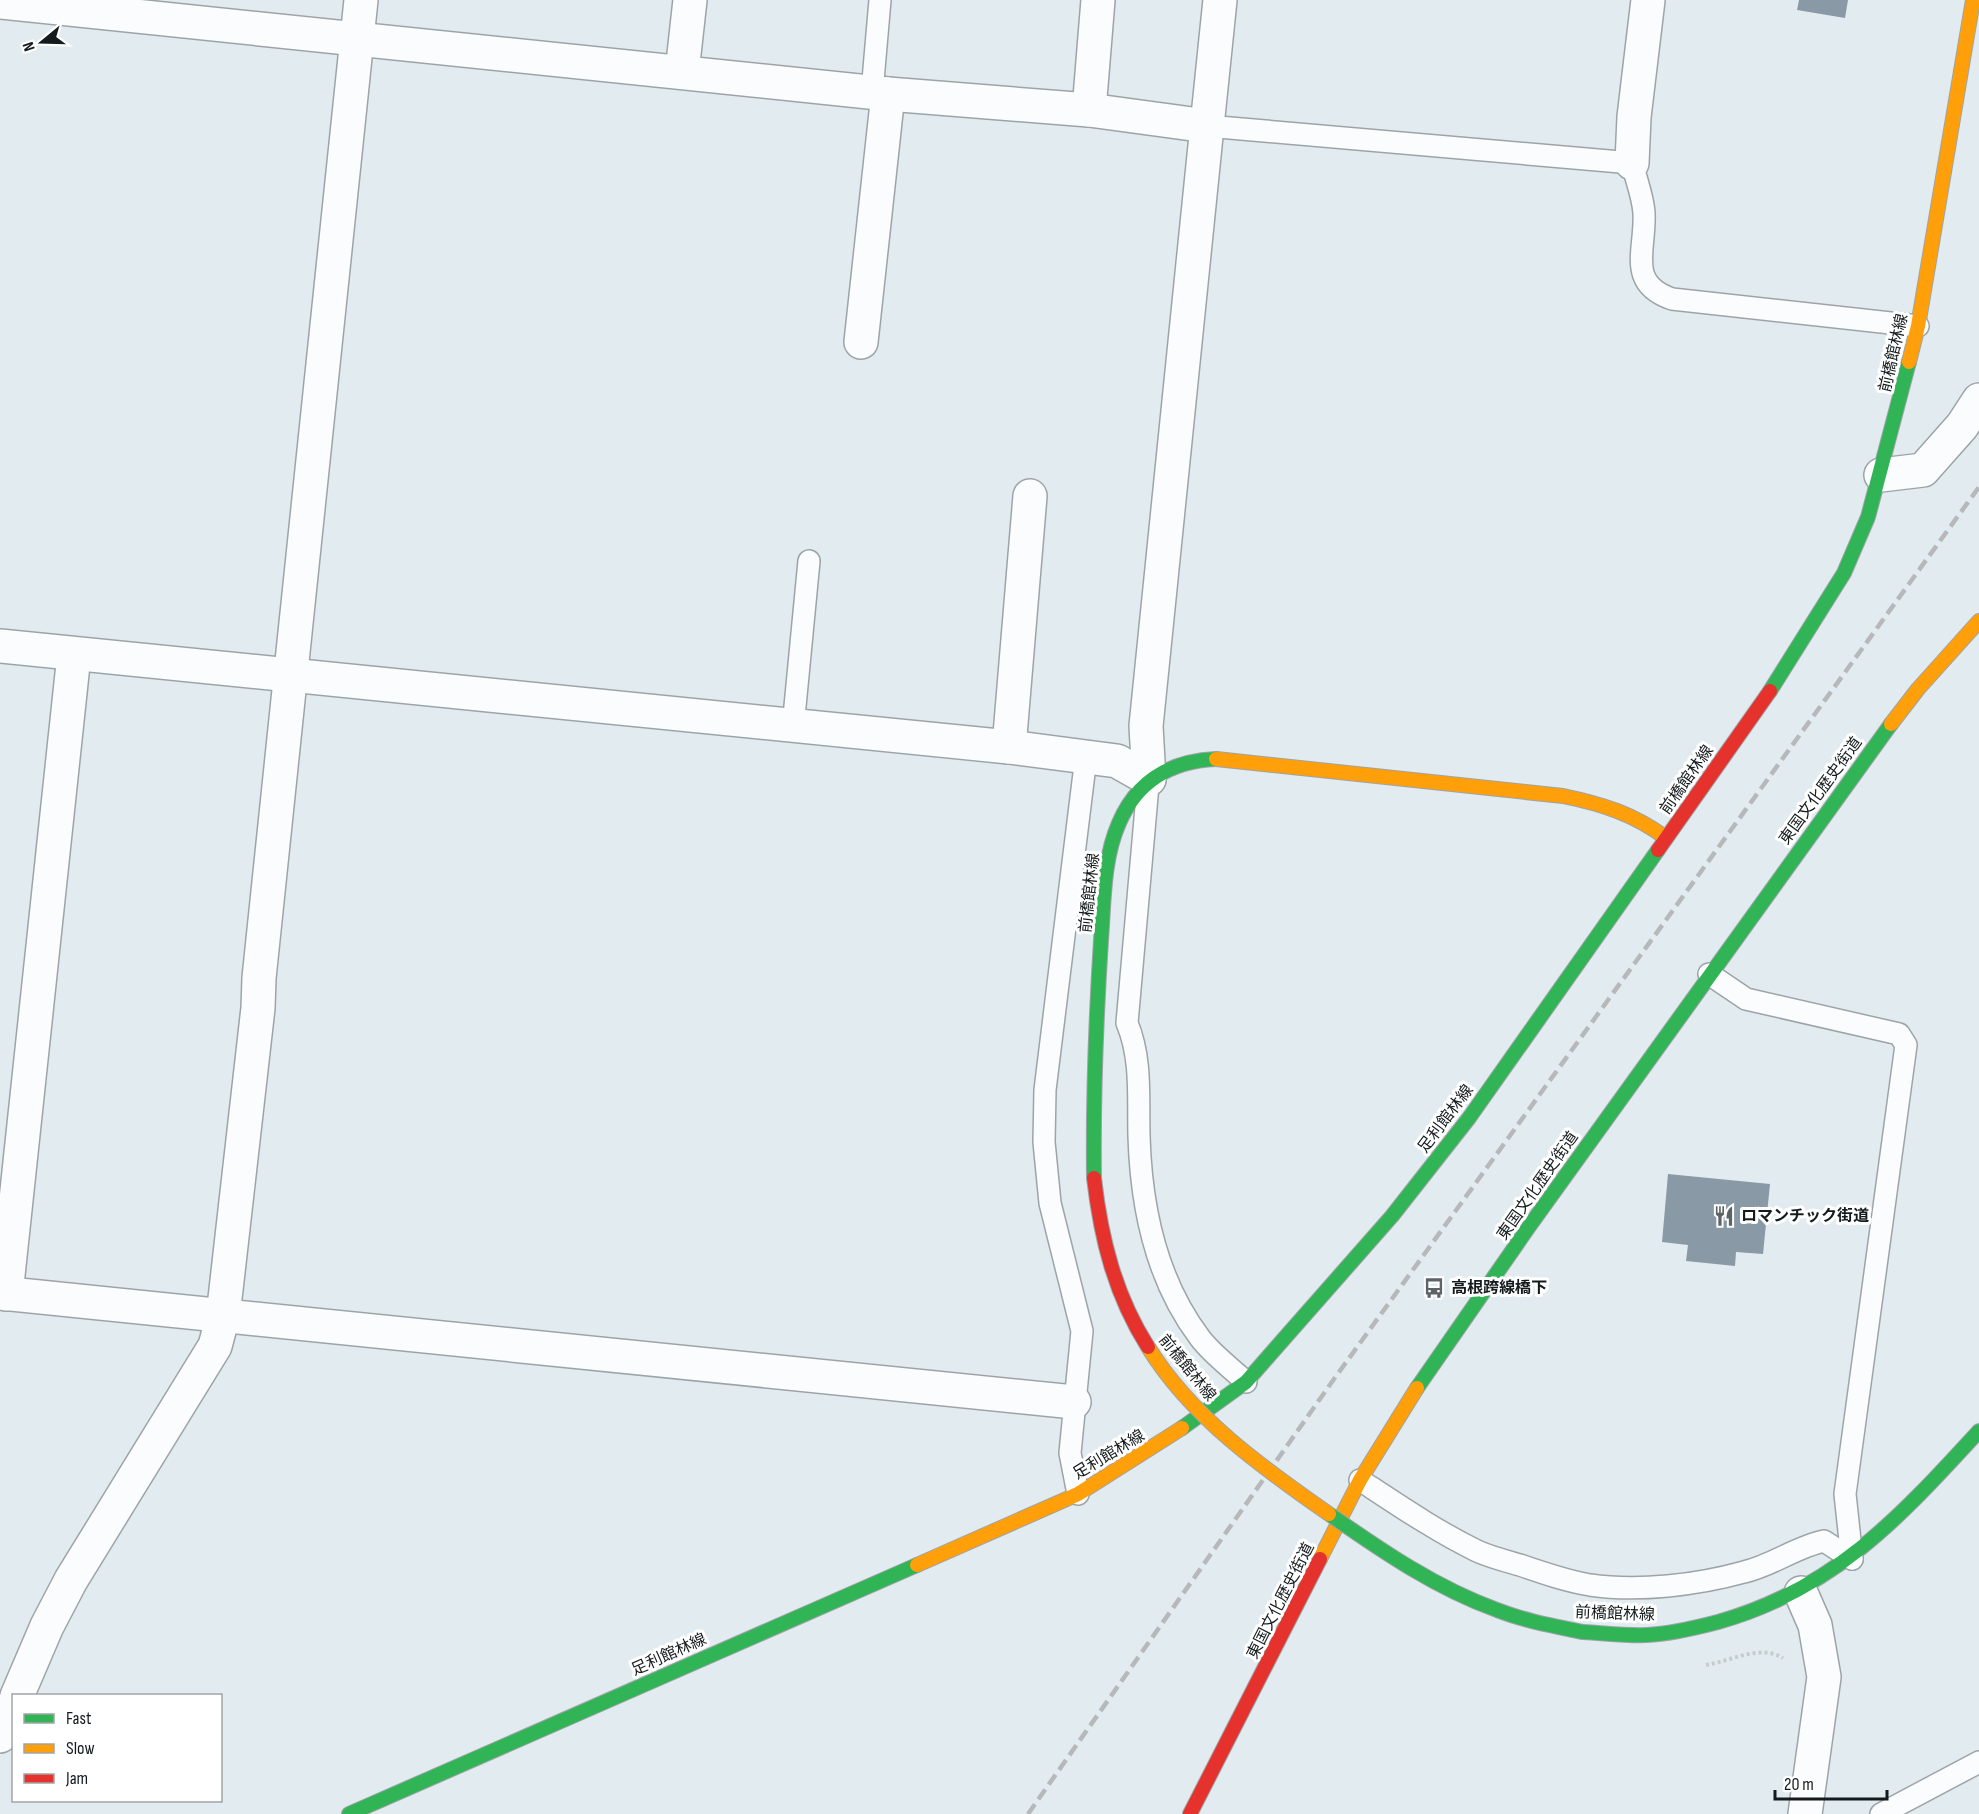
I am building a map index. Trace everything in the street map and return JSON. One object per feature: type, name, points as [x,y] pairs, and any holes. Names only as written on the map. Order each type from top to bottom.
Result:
[{"type":"main road","name":"前橋館林線","points":[[1973,0],[1918,326],[1881,475],[1868,517],[1844,573],[1793,658],[1666,838],[1642,819],[1614,806],[1552,795],[1214,759],[1183,764],[1149,779],[1119,822],[1106,872],[1093,1117],[1094,1178],[1100,1228],[1117,1290],[1138,1332],[1161,1366],[1213,1425],[1253,1459],[1376,1547],[1453,1592],[1527,1620],[1583,1632],[1647,1635],[1686,1629],[1765,1609],[1801,1593],[1852,1559],[1899,1517],[1979,1431]]},
{"type":"main road","name":"東国文化歴史街道","points":[[1190,1814],[1360,1480],[1403,1408],[1863,760],[1918,690],[1979,621]]},
{"type":"main road","name":"足利館林線","points":[[349,1814],[1078,1494],[1173,1435],[1246,1382],[1392,1216],[1469,1118],[1666,838]]},
{"type":"street","points":[[17,1694],[47,1626],[71,1580],[215,1346],[223,1316],[258,1008],[259,978],[290,674],[361,0]]},
{"type":"street","points":[[682,72],[690,0]]},
{"type":"street","points":[[1089,110],[1098,0]]},
{"type":"street","points":[[1149,779],[1146,726],[1220,0]]},
{"type":"street","points":[[1632,163],[1634,117],[1648,0]]},
{"type":"street","points":[[0,2],[880,93],[1089,110],[1207,126]]},
{"type":"street","points":[[861,342],[880,93]]},
{"type":"street","points":[[1881,475],[1923,470],[1962,426],[1979,400]]},
{"type":"street","points":[[1009,747],[1030,496]]},
{"type":"street","points":[[0,646],[1009,747],[1117,761],[1149,779]]},
{"type":"street","points":[[74,655],[3,1294],[1074,1402]]},
{"type":"street","points":[[1801,1593],[1815,1625],[1824,1677],[1805,1814]]},
{"type":"street","points":[[0,1736],[12,1709]]},
{"type":"lane","points":[[880,0],[880,93]]},
{"type":"lane","points":[[1207,126],[1632,163],[1644,212],[1641,265],[1645,282],[1656,294],[1672,299],[1918,326]]},
{"type":"lane","points":[[793,727],[809,561]]},
{"type":"lane","points":[[1078,1494],[1070,1453],[1082,1331],[1050,1203],[1044,1142],[1045,1090],[1086,757]]},
{"type":"lane","points":[[1149,779],[1127,1023],[1138,1050],[1140,1168],[1143,1199],[1157,1254],[1176,1303],[1201,1340],[1246,1382]]},
{"type":"lane","points":[[1709,974],[1746,999],[1899,1034],[1906,1045],[1845,1494],[1852,1559]]},
{"type":"lane","points":[[1360,1480],[1478,1552],[1563,1579],[1592,1585],[1632,1587],[1713,1579],[1745,1572],[1781,1559],[1806,1545],[1824,1540],[1852,1559]]},
{"type":"lane","points":[[1881,1814],[1979,1762]]},
{"type":"building","points":[[1799,0],[1848,0],[1845,18],[1797,10]]},
{"type":"building","points":[[1668,1174],[1770,1184],[1763,1254],[1736,1252],[1735,1266],[1686,1261],[1688,1245],[1662,1242]]},
{"type":"railway","points":[[1028,1814],[1334,1379],[1979,487]]},
{"type":"traffic: fast","points":[[1770,691],[1844,573],[1868,517],[1909,362]]},
{"type":"traffic: fast","points":[[1417,1388],[1528,1228],[1891,724]]},
{"type":"traffic: fast","points":[[1094,1178],[1094,1088],[1099,970],[1105,881],[1114,837],[1126,808],[1135,796],[1157,776],[1184,764],[1216,759]]},
{"type":"traffic: fast","points":[[1182,1428],[1246,1382],[1392,1216],[1469,1118],[1658,850]]},
{"type":"traffic: fast","points":[[1583,1632],[1639,1635],[1683,1630],[1718,1622],[1760,1608],[1797,1590],[1831,1570],[1893,1521],[1979,1431]]},
{"type":"traffic: fast","points":[[1329,1514],[1389,1555],[1452,1591],[1518,1617],[1583,1632]]},
{"type":"traffic: fast","points":[[349,1814],[917,1565]]},
{"type":"traffic: slow","points":[[1909,362],[1918,326],[1973,0]]},
{"type":"traffic: slow","points":[[1891,724],[1918,689],[1979,621]]},
{"type":"traffic: slow","points":[[1216,759],[1563,796],[1630,816],[1666,838]]},
{"type":"traffic: slow","points":[[1148,1347],[1185,1396],[1230,1440],[1329,1514]]},
{"type":"traffic: slow","points":[[1320,1559],[1360,1480],[1417,1388]]},
{"type":"traffic: slow","points":[[917,1565],[1078,1494],[1182,1428]]},
{"type":"traffic: jam","points":[[1658,850],[1770,691]]},
{"type":"traffic: jam","points":[[1094,1178],[1105,1245],[1111,1266],[1136,1327],[1148,1347]]},
{"type":"traffic: jam","points":[[1190,1814],[1320,1559]]},
{"type":"place","name":"ロマンチック街道","points":[[1724,1216]]},
{"type":"place","name":"高根跨線橋下","points":[[1434,1288]]}]
